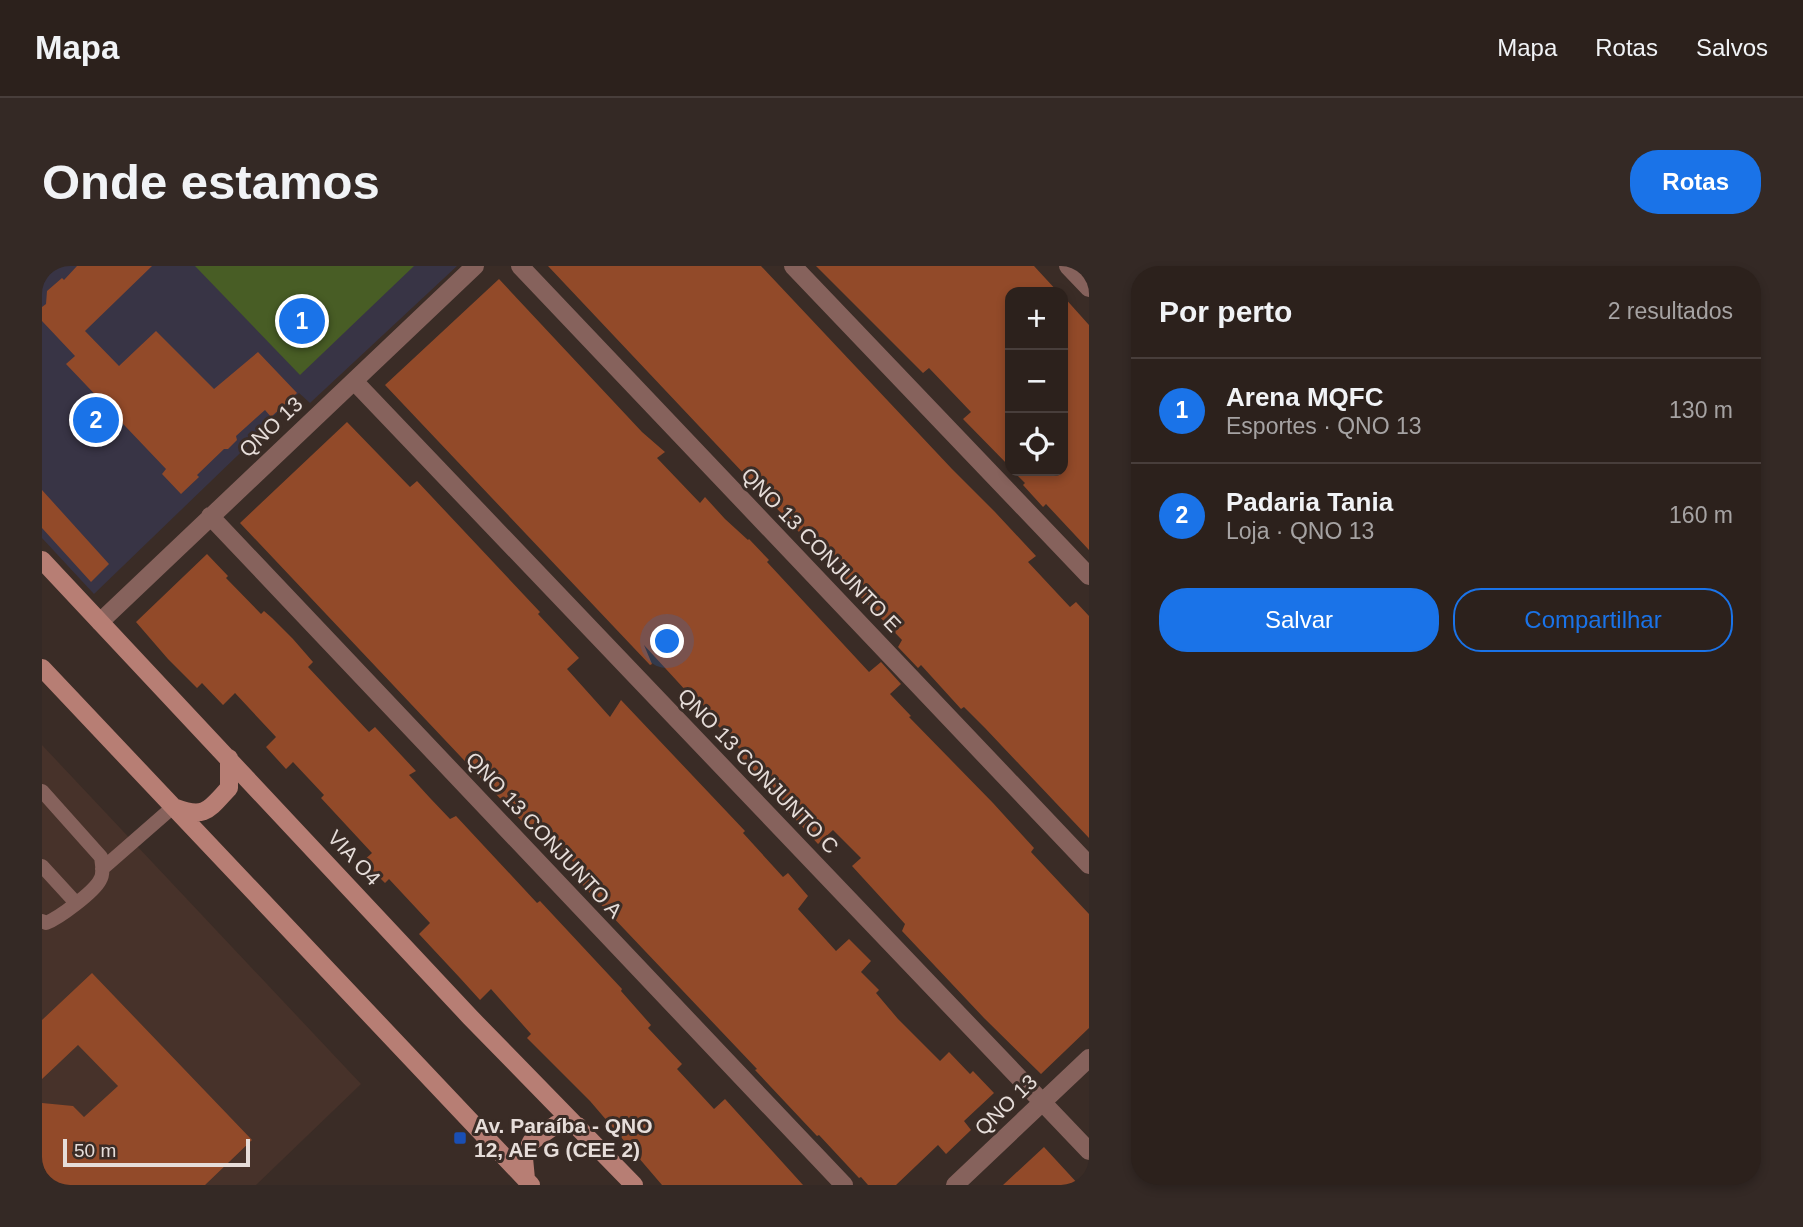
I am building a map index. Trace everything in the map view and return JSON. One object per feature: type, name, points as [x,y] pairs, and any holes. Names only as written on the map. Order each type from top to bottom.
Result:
[{"type":"main road","name":"VIA O4","points":[[42,560],[470,1017],[634,1185]]},
{"type":"main road","points":[[42,668],[528,1182]]},
{"type":"main road","points":[[173,807],[194,814],[209,809],[229,788],[229,758]]},
{"type":"main road","points":[[528,1182],[524,1158],[531,1142],[557,1124],[578,1126]]},
{"type":"street","name":"QNO 13","points":[[100,622],[475,266]]},
{"type":"street","name":"QNO 13 CONJUNTO E","points":[[520,266],[1089,865]]},
{"type":"street","points":[[793,266],[1089,576]]},
{"type":"street","points":[[1068,266],[1089,288]]},
{"type":"street","name":"QNO 13 CONJUNTO C","points":[[354,381],[1089,1151]]},
{"type":"street","name":"QNO 13 CONJUNTO A","points":[[210,516],[844,1185]]},
{"type":"street","name":"QNO 13","points":[[955,1185],[1089,1058]]},
{"type":"lane","points":[[42,791],[101,858],[103,869],[100,881],[60,918],[46,923],[42,921]]},
{"type":"lane","points":[[103,869],[173,807]]},
{"type":"lane","points":[[42,866],[76,903]]},
{"type":"shaded area","points":[[48,266],[457,266],[310,403],[299,393],[94,594],[42,538],[42,271]]},
{"type":"shaded area","points":[[42,745],[361,1084],[256,1185],[42,1185]]},
{"type":"green space","points":[[195,266],[414,266],[300,375]]},
{"type":"building","points":[[77,266],[152,266],[85,331],[119,366],[156,331],[214,389],[258,352],[297,393],[271,417],[265,410],[236,436],[237,440],[228,449],[224,449],[197,475],[199,477],[181,494],[162,474],[166,469],[66,364],[75,356],[42,321],[42,307],[46,304],[47,291],[62,278],[64,280]]},
{"type":"building","points":[[548,266],[761,266],[995,512],[1036,556],[1028,562],[1070,607],[1076,602],[1089,616],[1089,838],[964,707],[961,709],[921,665],[918,668],[898,647],[902,640],[843,579],[849,572],[804,526],[799,532]]},
{"type":"building","points":[[816,266],[1034,266],[1053,287],[1005,287],[1005,462],[963,419],[971,412],[929,368],[923,373]]},
{"type":"building","points":[[499,279],[642,432],[665,452],[657,458],[700,503],[705,497],[725,519],[749,539],[869,672],[881,662],[901,684],[890,694],[1034,848],[1031,852],[1089,914],[1089,1028],[1041,1074],[902,931],[905,924],[852,866],[861,858],[833,830],[818,844],[737,755],[742,752],[644,645],[652,664],[650,665],[385,385]]},
{"type":"building","points":[[1068,302],[1089,325],[1089,550],[1046,504],[1043,507],[1023,485],[1025,483],[1018,476],[1068,476]]},
{"type":"building","points":[[347,422],[410,487],[417,481],[540,612],[538,614],[579,658],[567,669],[610,717],[621,700],[745,831],[743,833],[783,877],[788,873],[808,896],[798,909],[836,951],[849,939],[871,961],[861,972],[879,990],[876,993],[898,1019],[940,1061],[949,1052],[970,1074],[973,1071],[994,1093],[964,1121],[971,1130],[946,1154],[938,1145],[896,1185],[868,1185],[859,1178],[570,872],[576,865],[536,821],[529,829],[240,523]]},
{"type":"building","points":[[42,490],[109,564],[91,582],[42,528]]},
{"type":"building","points":[[207,554],[261,614],[264,611],[293,639],[313,662],[308,667],[369,732],[375,727],[416,771],[409,775],[450,819],[456,816],[622,989],[651,1025],[648,1028],[682,1064],[677,1069],[714,1109],[725,1099],[803,1185],[662,1185],[590,1101],[527,1038],[531,1034],[491,989],[480,1000],[419,934],[430,923],[389,879],[385,883],[363,861],[372,853],[321,798],[324,795],[293,762],[286,769],[266,747],[276,737],[235,693],[223,705],[202,683],[197,688],[136,622]]},
{"type":"building","points":[[92,973],[252,1140],[205,1185],[42,1185],[42,1103],[73,1106],[84,1117],[118,1086],[78,1045],[42,1079],[42,1020]]},
{"type":"building","points":[[1044,1147],[1079,1185],[1003,1185]]},
{"type":"place","name":"Arena MQFC","points":[[302,321]]},
{"type":"place","name":"Padaria Tania","points":[[96,420]]},
{"type":"place","name":"Av. Paraíba - QNO 12, AE G (CEE 2)","points":[[460,1138]]}]
